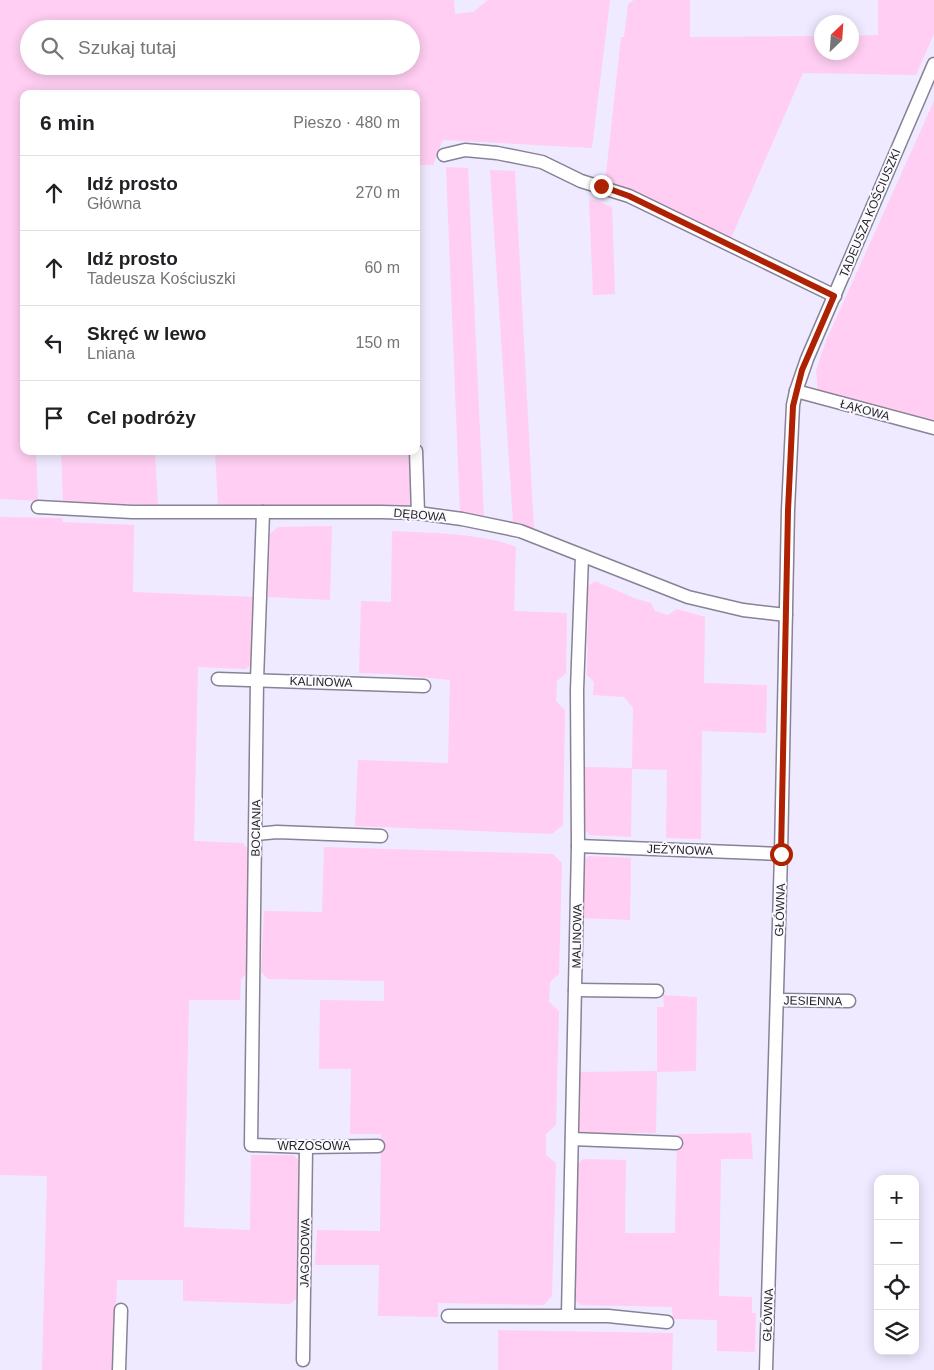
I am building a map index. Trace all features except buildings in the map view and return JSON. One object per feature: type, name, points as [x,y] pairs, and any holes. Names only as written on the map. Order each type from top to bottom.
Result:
[{"type":"street","name":"TADEUSZA KOŚCIUSZKI","points":[[796,391],[807,359],[934,64]]},
{"type":"street","points":[[444,155],[465,150],[497,153],[542,162],[582,180],[629,196],[834,296]]},
{"type":"street","name":"ŁĄKOWA","points":[[796,391],[934,428]]},
{"type":"street","name":"GŁÓWNA","points":[[766,1370],[790,455],[793,406],[796,391]]},
{"type":"street","points":[[416,455],[418,513]]},
{"type":"street","name":"DĘBOWA","points":[[38,507],[132,512],[418,513],[462,519],[520,531],[688,598],[743,610],[786,615]]},
{"type":"street","name":"BOCIANIA","points":[[251,1145],[257,680],[263,512]]},
{"type":"street","name":"MALINOWA","points":[[568,1315],[576,990],[578,846],[577,690],[582,556]]},
{"type":"street","name":"KALINOWA","points":[[218,679],[424,686]]},
{"type":"street","points":[[256,834],[277,832],[381,836]]},
{"type":"street","name":"JEŻYNOWA","points":[[578,846],[781,854]]},
{"type":"street","points":[[576,990],[657,991]]},
{"type":"street","name":"JESIENNA","points":[[777,1000],[849,1001]]},
{"type":"street","points":[[572,1139],[676,1142]]},
{"type":"street","name":"WRZOSOWA","points":[[251,1145],[306,1147],[378,1146]]},
{"type":"street","name":"JAGODOWA","points":[[303,1360],[306,1147]]},
{"type":"street","points":[[119,1370],[121,1310]]},
{"type":"street","points":[[448,1316],[608,1316],[667,1322]]},
{"type":"shaded area","points":[[0,0],[454,0],[455,14],[473,12],[488,0],[610,0],[592,148],[443,140],[433,165],[420,165],[420,90],[20,90],[20,455],[36,455],[38,501],[0,499]]},
{"type":"shaded area","points":[[634,0],[690,0],[690,37],[814,36],[814,60],[859,60],[859,36],[878,35],[878,0],[934,0],[934,34],[916,75],[803,73],[731,238],[605,183],[621,37],[624,37],[628,4]]},
{"type":"shaded area","points":[[934,101],[934,424],[818,392],[816,371],[826,341]]},
{"type":"shaded area","points":[[446,167],[468,168],[484,518],[460,514]]},
{"type":"shaded area","points":[[490,170],[515,171],[534,531],[513,522]]},
{"type":"shaded area","points":[[589,198],[612,207],[615,294],[593,295]]},
{"type":"shaded area","points":[[61,455],[155,455],[158,505],[63,502]]},
{"type":"shaded area","points":[[215,455],[412,455],[415,508],[218,507]]},
{"type":"shaded area","points":[[0,517],[62,518],[63,522],[134,525],[133,592],[255,597],[254,662],[246,669],[198,667],[194,841],[243,843],[250,851],[248,972],[241,979],[240,1000],[189,1000],[184,1227],[250,1230],[251,1155],[293,1155],[301,1162],[297,1298],[290,1304],[183,1301],[183,1280],[117,1280],[114,1370],[42,1370],[47,1176],[0,1175]]},
{"type":"shaded area","points":[[332,526],[330,600],[268,597],[270,534],[278,527]]},
{"type":"shaded area","points":[[392,531],[472,536],[503,542],[516,547],[514,611],[567,613],[566,673],[557,681],[556,701],[565,710],[563,825],[552,834],[355,826],[358,760],[448,763],[450,680],[359,673],[361,601],[391,602]]},
{"type":"shaded area","points":[[595,581],[634,598],[651,603],[655,611],[668,615],[677,609],[705,617],[704,683],[767,685],[766,733],[702,731],[701,839],[666,838],[667,770],[632,769],[631,837],[590,835],[583,828],[585,767],[632,768],[633,708],[624,697],[593,695],[594,682],[587,675],[588,586]]},
{"type":"shaded area","points":[[324,847],[553,854],[562,863],[559,974],[550,982],[549,1002],[559,1011],[556,1125],[546,1134],[546,1155],[556,1163],[552,1296],[544,1305],[438,1303],[438,1317],[378,1316],[379,1265],[315,1265],[317,1230],[380,1231],[381,1134],[350,1134],[351,1069],[319,1069],[320,1000],[384,1001],[384,981],[268,979],[261,972],[264,911],[322,912]]},
{"type":"shaded area","points":[[589,856],[631,858],[630,920],[581,918],[582,862]]},
{"type":"shaded area","points":[[663,995],[697,997],[696,1071],[657,1072],[656,1133],[583,1133],[576,1127],[578,1072],[657,1071],[657,1007],[664,1007]]},
{"type":"shaded area","points":[[751,1133],[753,1159],[721,1159],[719,1296],[752,1297],[752,1313],[756,1313],[755,1352],[717,1351],[717,1320],[673,1319],[672,1307],[581,1305],[572,1298],[575,1167],[583,1159],[626,1160],[625,1233],[675,1233],[677,1134]]},
{"type":"shaded area","points":[[498,1330],[673,1333],[672,1370],[498,1370]]},
{"type":"route","points":[[601,186],[629,196],[834,296],[802,370],[793,406],[788,510],[781,854]]}]
